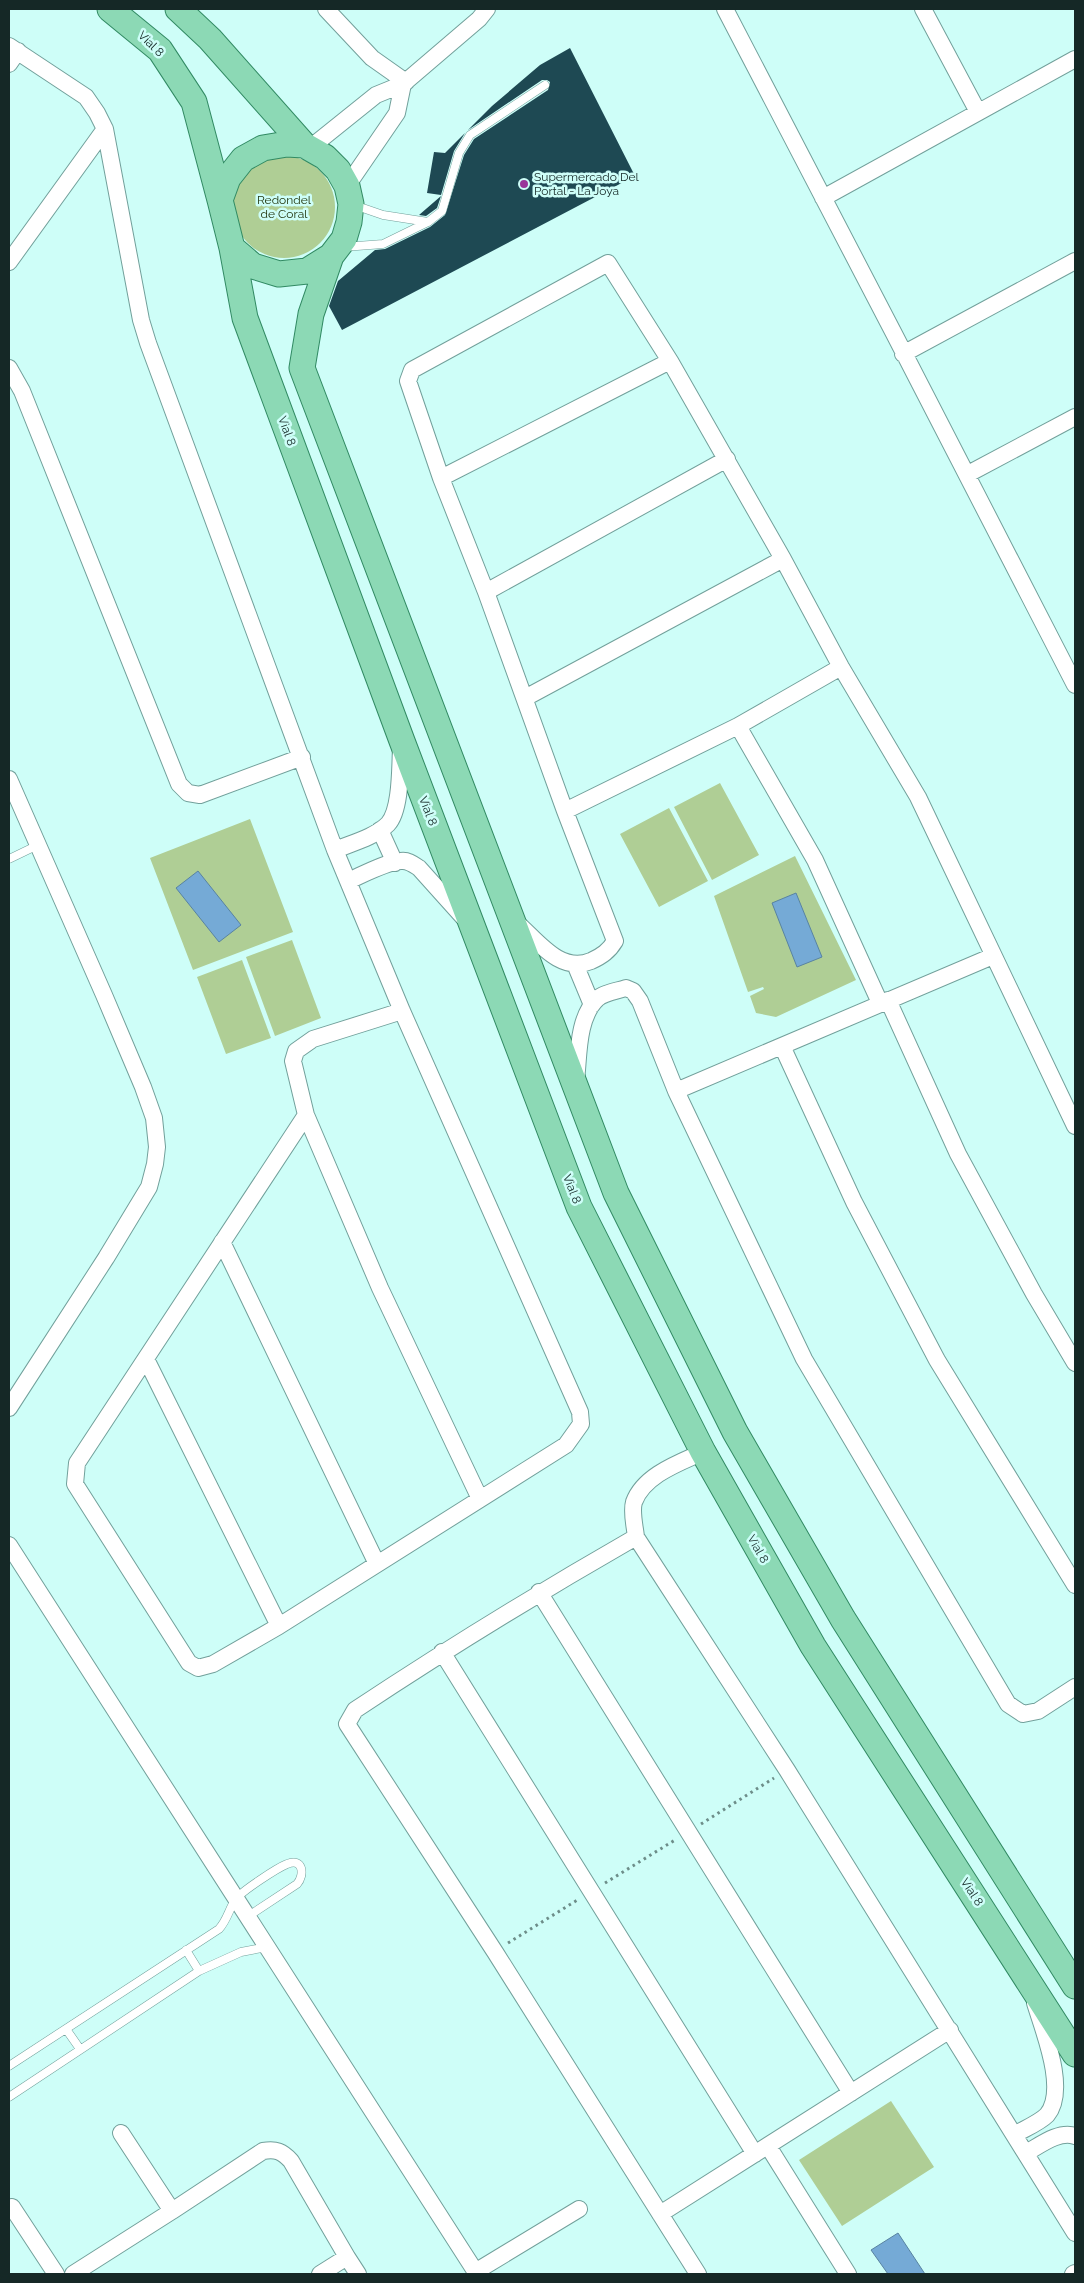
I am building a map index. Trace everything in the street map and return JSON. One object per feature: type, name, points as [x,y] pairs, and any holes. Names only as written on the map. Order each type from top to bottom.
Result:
[{"type":"main road","name":"Vial 8","points":[[110,9],[160,50],[194,102],[220,200]]},
{"type":"main road","points":[[178,9],[210,39],[307,147],[325,157],[338,170],[349,195],[350,222],[344,239],[334,252],[311,314],[302,368],[616,1193],[734,1432],[843,1619],[1075,1986]]},
{"type":"main road","points":[[307,147],[287,144],[263,148],[242,159],[228,178],[220,200],[232,248],[253,266],[279,274],[307,271],[334,252]]},
{"type":"main road","name":"Vial 8","points":[[232,248],[245,318],[402,741],[579,1207],[703,1452],[813,1646],[1075,2054]]},
{"type":"street","points":[[326,9],[372,58],[404,83]]},
{"type":"street","points":[[307,147],[376,95],[404,83],[479,19],[487,9]]},
{"type":"street","points":[[725,9],[903,354],[968,474],[1075,685]]},
{"type":"street","points":[[923,9],[978,112]]},
{"type":"street","points":[[12,54],[86,97],[105,129],[144,332],[335,850],[402,1011],[580,1412],[581,1424],[566,1445],[279,1626],[213,1664],[198,1668],[189,1663],[74,1484],[77,1463],[306,1115]]},
{"type":"street","points":[[823,198],[1075,59]]},
{"type":"street","points":[[349,195],[397,113],[404,83]]},
{"type":"street","points":[[9,262],[105,129]]},
{"type":"street","points":[[903,354],[1075,261]]},
{"type":"street","points":[[509,915],[564,963],[584,964],[600,957],[609,950],[614,941],[564,811],[486,592],[441,478],[408,381],[412,370],[605,263],[611,264],[670,361],[783,559],[841,667],[923,806],[1075,1126]]},
{"type":"street","points":[[441,478],[670,361]]},
{"type":"street","points":[[9,368],[22,391],[179,784],[188,793],[200,794],[302,757]]},
{"type":"street","points":[[968,474],[1075,417]]},
{"type":"street","points":[[486,592],[727,459]]},
{"type":"street","points":[[525,698],[783,559]]},
{"type":"street","points":[[564,811],[738,726],[841,667]]},
{"type":"street","points":[[738,726],[815,860],[958,1154],[1034,1294],[1075,1363]]},
{"type":"street","points":[[335,850],[380,830],[392,820],[396,809],[402,741]]},
{"type":"street","points":[[9,779],[142,1087],[154,1118],[157,1147],[149,1187],[106,1258],[9,1408]]},
{"type":"street","points":[[380,830],[395,863]]},
{"type":"street","points":[[348,881],[395,863],[410,862],[419,868],[472,926]]},
{"type":"street","points":[[676,1091],[993,956]]},
{"type":"street","points":[[576,964],[592,1005]]},
{"type":"street","points":[[575,1086],[583,1029],[592,1005],[599,997],[626,988],[633,991],[640,1001],[676,1091],[804,1359],[1008,1704],[1023,1714],[1038,1711],[1075,1686]]},
{"type":"street","points":[[402,1011],[313,1039],[296,1051],[292,1061],[306,1115],[380,1288],[480,1499]]},
{"type":"street","points":[[782,1046],[854,1202],[937,1360],[1075,1585]]},
{"type":"street","points":[[222,1242],[377,1564]]},
{"type":"street","points":[[146,1359],[279,1626]]},
{"type":"street","points":[[703,1452],[652,1479],[641,1491],[634,1503],[636,1537],[787,1770],[1075,2233]]},
{"type":"street","points":[[636,1537],[539,1592],[442,1652],[355,1710],[347,1724],[698,2274]]},
{"type":"street","points":[[9,1545],[476,2273],[579,2209]]},
{"type":"street","points":[[539,1592],[851,2093]]},
{"type":"street","points":[[442,1652],[590,1892],[762,2150],[848,2274]]},
{"type":"street","points":[[1014,2136],[1044,2117],[1051,2108],[1056,2085],[1054,2069],[1028,1979]]},
{"type":"street","points":[[660,2214],[950,2030]]},
{"type":"street","points":[[1051,2108],[1071,2135]]},
{"type":"street","points":[[121,2133],[172,2211]]},
{"type":"street","points":[[1026,2153],[1058,2136],[1071,2135]]},
{"type":"street","points":[[73,2274],[263,2151],[275,2149],[286,2155],[291,2161],[358,2274]]},
{"type":"street","points":[[12,2207],[56,2274]]},
{"type":"street","points":[[320,2274],[347,2257]]},
{"type":"lane","points":[[334,252],[383,244],[428,222],[442,211],[459,153],[470,135],[545,85]]},
{"type":"lane","points":[[349,195],[383,215],[428,222]]},
{"type":"lane","points":[[9,858],[38,845]]},
{"type":"lane","points":[[9,2066],[218,1929],[226,1921],[236,1899],[288,1863],[299,1865],[303,1872],[302,1878],[297,1884],[247,1917]]},
{"type":"lane","points":[[9,2097],[199,1971],[241,1952],[267,1948]]},
{"type":"lane","points":[[186,1950],[199,1971]]},
{"type":"lane","points":[[66,2029],[80,2049]]},
{"type":"path","points":[[494,1952],[787,1770]]},
{"type":"green space","name":"Redondel de Coral","points":[[284,156],[303,160],[320,171],[331,188],[335,207],[331,226],[320,243],[303,254],[284,258],[265,254],[248,243],[237,226],[233,207],[237,188],[248,171],[265,160]]},
{"type":"green space","points":[[720,783],[759,855],[712,880],[674,807]]},
{"type":"green space","points":[[669,808],[708,881],[659,907],[620,834]]},
{"type":"green space","points":[[250,819],[293,932],[193,970],[150,858]]},
{"type":"green space","points":[[795,856],[856,980],[776,1017],[756,1013],[750,996],[764,989],[763,987],[748,992],[714,896]]},
{"type":"green space","points":[[292,940],[321,1018],[275,1036],[246,957]]},
{"type":"green space","points":[[242,960],[271,1038],[226,1054],[197,977]]},
{"type":"green space","points":[[891,2101],[934,2167],[842,2226],[799,2160]]},
{"type":"water","points":[[198,871],[241,925],[219,942],[176,888]]},
{"type":"water","points":[[796,893],[822,957],[797,967],[772,903]]},
{"type":"water","points":[[898,2233],[925,2274],[888,2274],[871,2250]]},
{"type":"building","name":"Supermercado Del Portal - La Joya","points":[[570,48],[635,176],[342,330],[329,306],[338,281],[375,250],[385,249],[430,227],[445,215],[464,155],[474,139],[548,90],[550,82],[542,80],[468,130],[492,106],[540,65]]},
{"type":"building","points":[[465,133],[454,151],[441,195],[427,193],[434,152],[445,153]]},
{"type":"building","points":[[441,196],[437,208],[426,216],[419,215]]},
{"type":"place","name":"Supermercado Del Portal - La Joya","points":[[524,184]]}]
